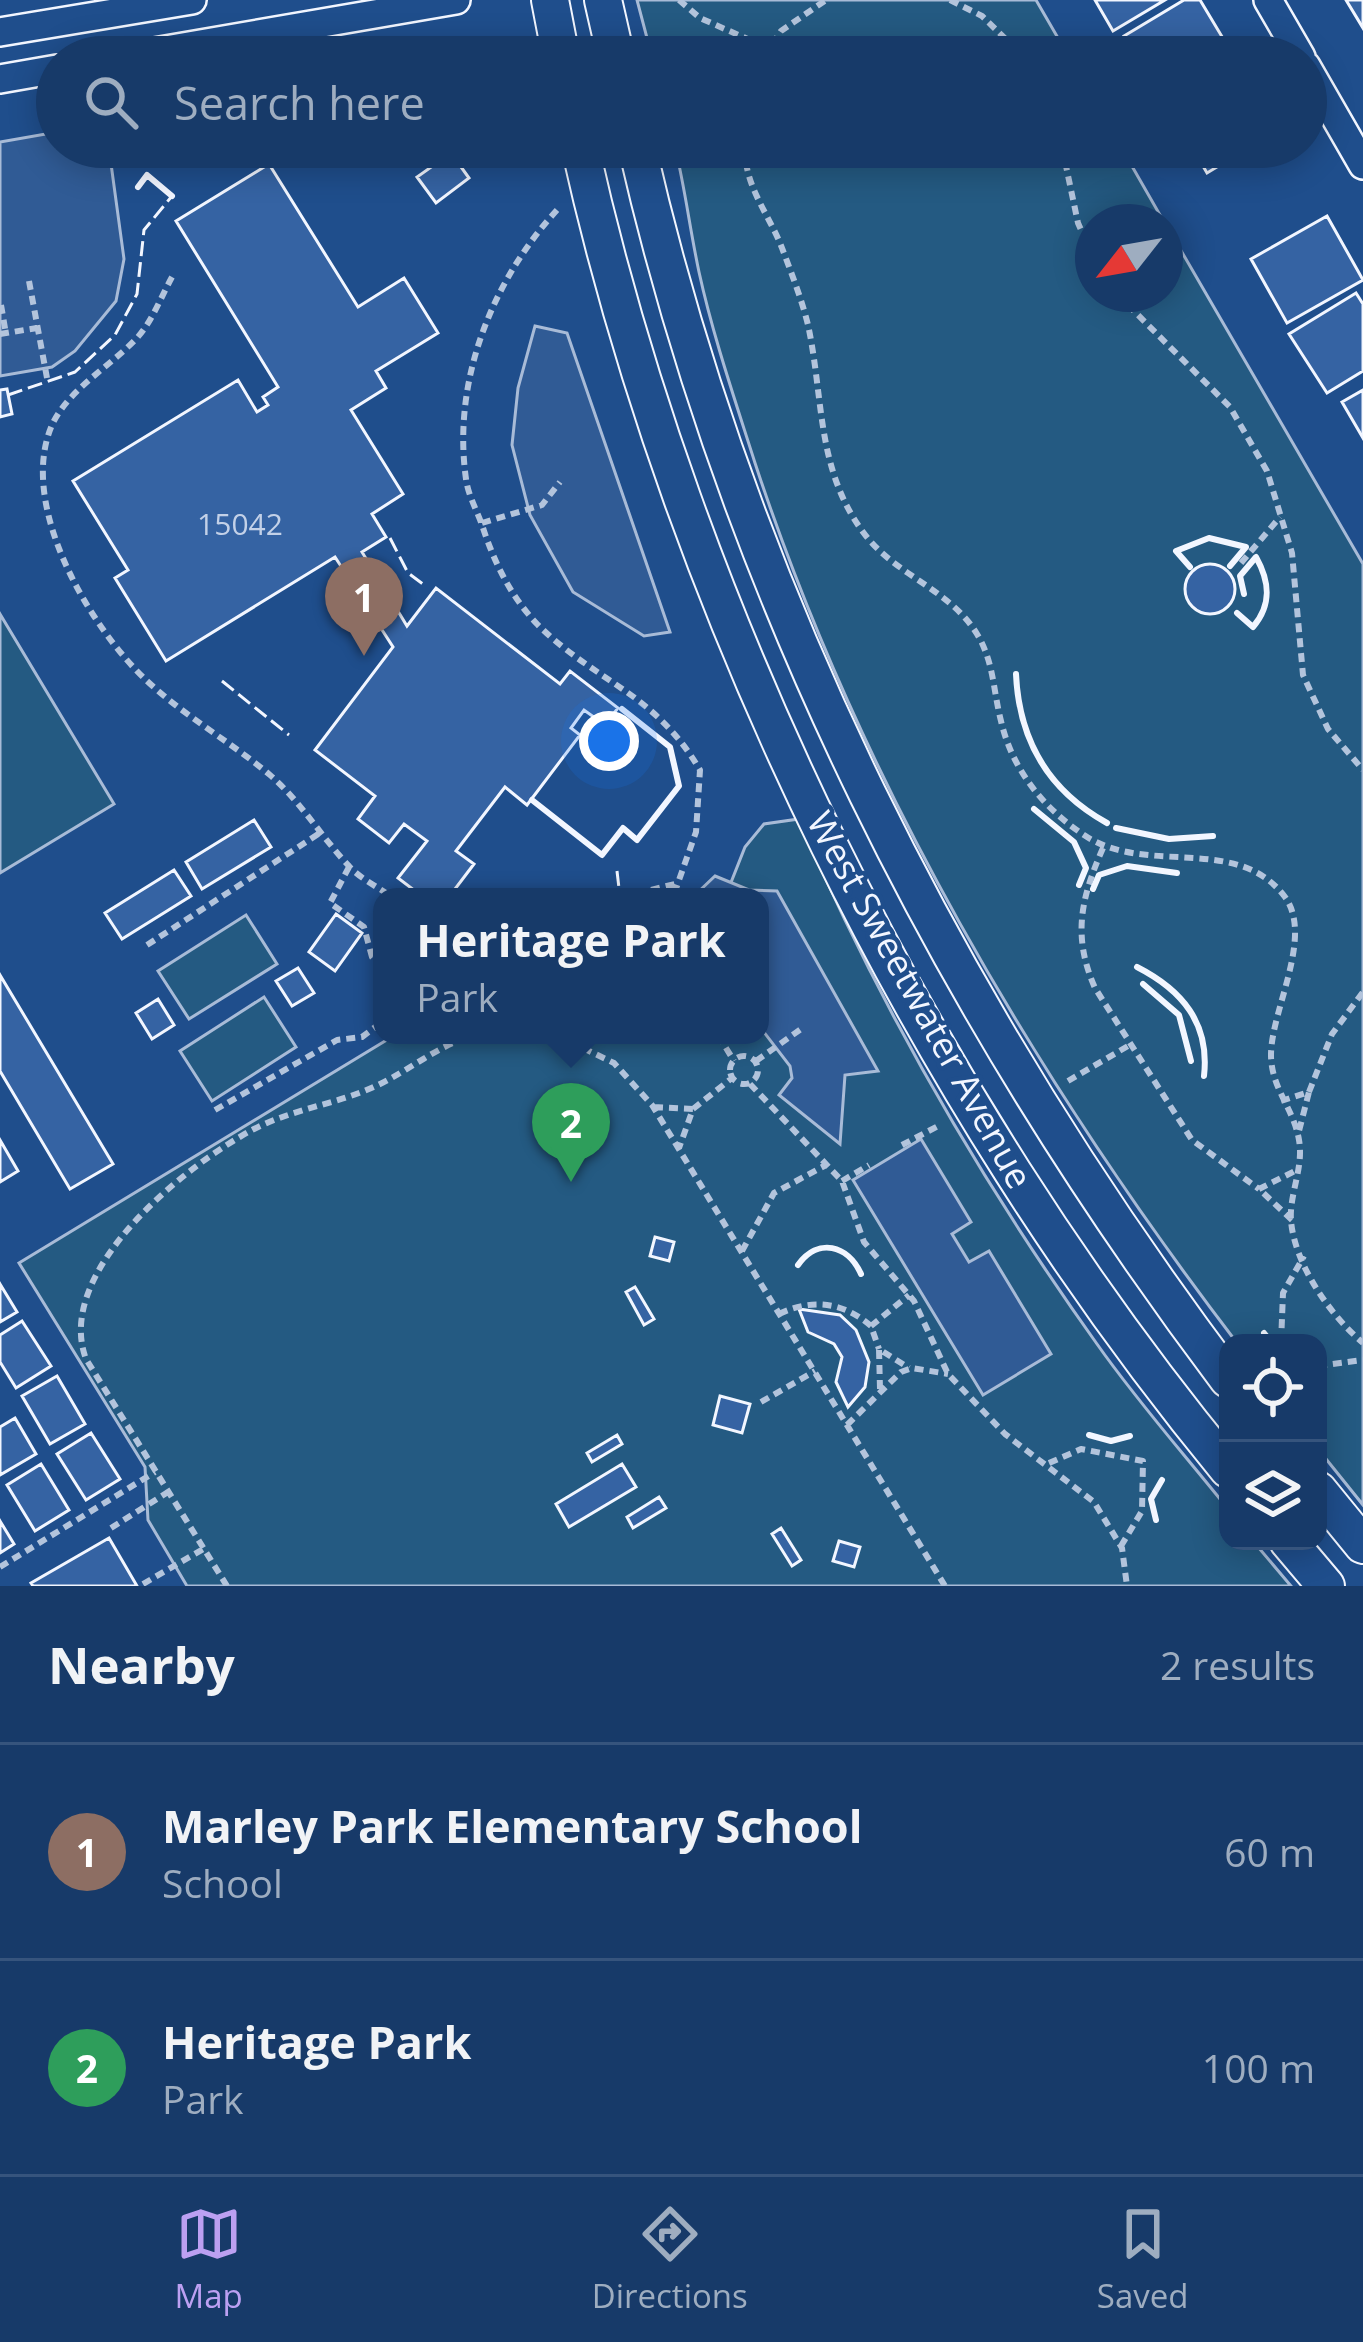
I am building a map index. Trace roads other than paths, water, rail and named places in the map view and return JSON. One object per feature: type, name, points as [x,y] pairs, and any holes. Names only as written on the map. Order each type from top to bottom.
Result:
[{"type":"street","points":[[0,32],[192,0]]},
{"type":"street","points":[[246,36],[456,0]]},
{"type":"street","points":[[550,0],[557,36]]},
{"type":"street","points":[[603,0],[611,36]]},
{"type":"street","points":[[1268,0],[1289,36]]},
{"type":"street","points":[[0,79],[36,73]]},
{"type":"street","points":[[1327,102],[1363,165]]},
{"type":"street","name":"West Sweetwater Avenue","points":[[586,168],[661,430],[748,659],[808,798],[889,959],[1030,1199],[1219,1457]]},
{"type":"street","name":"West Sweetwater Avenue","points":[[643,168],[685,326],[745,506],[813,676],[899,862],[936,934],[1072,1162],[1219,1366]]},
{"type":"street","points":[[1327,1501],[1363,1545]]},
{"type":"street","points":[[1296,1550],[1326,1586]]},
{"type":"place","name":"Marley Park Elementary School","points":[[364,656]]},
{"type":"place","name":"Heritage Park","points":[[571,1182]]}]
